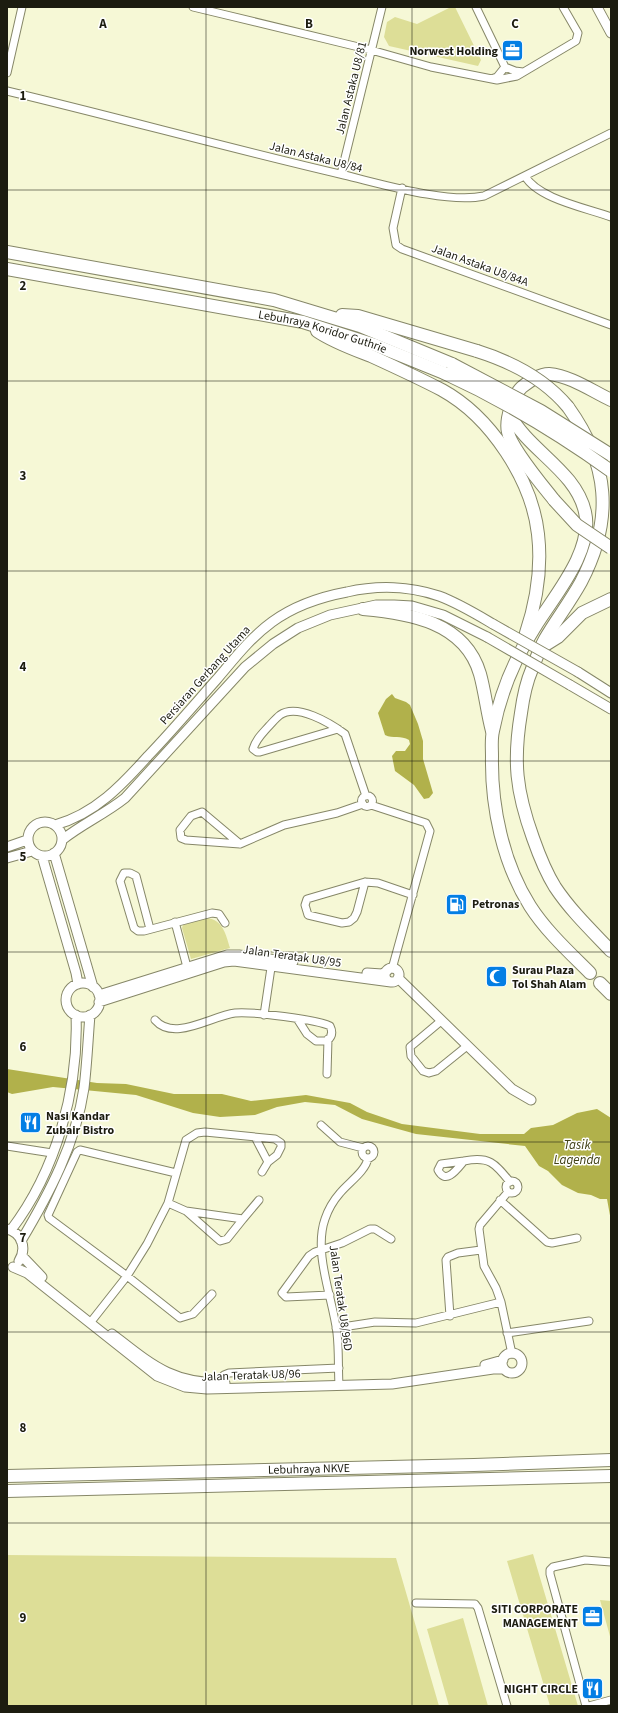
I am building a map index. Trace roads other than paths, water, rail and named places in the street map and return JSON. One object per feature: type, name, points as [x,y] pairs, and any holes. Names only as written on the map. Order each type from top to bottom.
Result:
[{"type":"highway","name":"Lebuhraya Koridor Guthrie","points":[[7,252],[247,295],[321,313],[399,341],[452,364],[547,414],[611,455]]},
{"type":"highway","name":"Lebuhraya Koridor Guthrie","points":[[7,269],[303,322],[375,345],[470,385],[550,430],[611,471]]},
{"type":"highway","points":[[7,272],[30,273]]},
{"type":"highway","points":[[321,313],[358,316],[499,358],[528,372],[551,390],[568,407],[584,432],[597,463],[602,489],[602,524],[596,548],[580,583],[541,648],[525,690],[517,739],[516,770],[520,798],[542,862],[555,887],[575,914],[611,950]]},
{"type":"highway","points":[[303,322],[335,341],[391,365],[443,391],[476,416],[508,454],[528,497],[538,534],[540,558],[535,607],[524,637],[524,646]]},
{"type":"highway","points":[[611,400],[568,379],[549,374],[542,375],[534,378],[520,389],[513,399],[508,432],[515,446],[537,480],[554,500],[577,525],[611,548]]},
{"type":"highway","points":[[492,732],[506,684],[524,646],[573,567],[585,534],[585,513],[576,489],[526,439],[516,427],[510,415]]},
{"type":"highway","points":[[541,648],[558,637],[582,613],[611,599]]},
{"type":"highway","points":[[363,609],[393,612],[427,620],[458,639],[465,646],[477,665],[492,732],[492,772],[499,830],[513,873],[522,892],[540,920],[590,973]]},
{"type":"highway","points":[[600,984],[611,994]]},
{"type":"highway","name":"Lebuhraya NKVE","points":[[7,1476],[474,1465],[611,1460]]},
{"type":"highway","name":"Lebuhraya NKVE","points":[[7,1491],[611,1477]]},
{"type":"street","points":[[7,73],[22,7]]},
{"type":"street","points":[[193,7],[431,66],[490,79],[504,80],[562,50],[578,38],[576,29],[563,7]]},
{"type":"street","name":"Jalan Astaka U8/81","points":[[341,174],[382,7]]},
{"type":"street","points":[[476,7],[505,66],[515,71],[522,72]]},
{"type":"street","points":[[597,7],[611,33]]},
{"type":"street","points":[[490,79],[496,77],[505,66]]},
{"type":"street","name":"Jalan Astaka U8/84","points":[[7,91],[341,174],[459,199],[471,199],[484,196],[611,133]]},
{"type":"street","points":[[525,176],[534,188],[545,194],[611,216]]},
{"type":"street","name":"Jalan Astaka U8/84A","points":[[402,188],[393,228],[396,245],[402,249],[611,325]]},
{"type":"street","name":"Persiaran Gerbang Utama","points":[[27,840],[30,829],[39,823],[50,823],[55,825],[74,819],[112,794],[169,734],[251,639],[277,619],[308,603],[336,594],[367,588],[407,589],[449,600],[578,672],[611,693]]},
{"type":"street","name":"Persiaran Gerbang Utama","points":[[54,853],[61,845],[62,840],[77,828],[106,813],[125,798],[245,667],[273,644],[298,628],[316,620],[376,605],[412,606],[443,615],[487,637],[611,710]]},
{"type":"street","points":[[338,729],[260,752],[253,749],[256,741],[279,715],[290,711],[301,711],[338,729],[345,734],[348,739],[366,796]]},
{"type":"street","points":[[363,804],[362,798],[366,796]]},
{"type":"street","points":[[366,796],[372,798],[371,805]]},
{"type":"street","points":[[240,844],[202,812],[191,816],[180,830],[181,838],[186,840],[240,844],[284,825],[324,816],[363,804],[366,806],[371,805],[426,822],[429,826],[430,836],[413,895],[386,978],[394,980],[441,1021],[512,1088],[531,1100]]},
{"type":"street","points":[[55,825],[61,834],[62,840]]},
{"type":"street","points":[[7,847],[27,840],[32,851],[42,856],[54,853],[93,987],[99,998],[94,1012],[90,1015],[76,1015],[68,1007],[66,996],[68,991],[78,984],[83,983],[93,987]]},
{"type":"street","points":[[7,858],[32,851]]},
{"type":"street","points":[[42,856],[78,984]]},
{"type":"street","points":[[150,929],[136,876],[130,873],[124,873],[120,881],[134,928],[138,931],[150,929],[212,913],[219,914],[225,923]]},
{"type":"street","points":[[365,882],[358,912],[349,922],[342,923],[308,915],[305,905],[307,899],[365,882],[378,883],[413,895]]},
{"type":"street","points":[[175,922],[187,967]]},
{"type":"street","name":"Jalan Teratak U8/95","points":[[99,998],[187,967],[227,955],[239,955],[271,962],[394,980]]},
{"type":"street","name":"Jalan Teratak U8/95","points":[[99,998],[224,962],[271,962],[373,974],[389,970]]},
{"type":"street","points":[[264,1015],[271,962]]},
{"type":"street","points":[[155,1020],[160,1026],[173,1030],[234,1013],[245,1012],[328,1025],[332,1031],[328,1039],[327,1074]]},
{"type":"street","points":[[22,1241],[9,1230],[21,1217],[37,1189],[52,1153],[66,1112],[75,1065],[76,1015]]},
{"type":"street","points":[[10,1268],[22,1256],[22,1241],[48,1193],[71,1138],[78,1114],[86,1067],[90,1015]]},
{"type":"street","points":[[298,1020],[307,1034],[316,1041],[322,1042],[328,1039]]},
{"type":"street","points":[[441,1021],[410,1047],[411,1056],[423,1071],[429,1073],[436,1070],[467,1046]]},
{"type":"street","points":[[321,1124],[340,1142],[363,1148],[368,1145],[374,1148],[374,1156],[368,1158],[363,1155],[363,1148]]},
{"type":"street","points":[[91,1321],[127,1276],[147,1244],[168,1203],[184,1144],[190,1136],[205,1132],[256,1139],[275,1139],[281,1143],[281,1147],[277,1154],[268,1162],[262,1172]]},
{"type":"street","points":[[256,1139],[268,1162]]},
{"type":"street","points":[[7,1146],[52,1153]]},
{"type":"street","points":[[176,1173],[80,1150],[77,1152],[61,1189],[48,1213],[49,1218],[127,1276],[180,1318],[193,1314],[212,1294]]},
{"type":"street","name":"Jalan Teratak U8/96D","points":[[339,1382],[336,1328],[321,1237],[324,1221],[330,1206],[338,1194],[365,1165],[368,1158]]},
{"type":"street","points":[[464,1161],[483,1158],[490,1161],[500,1169],[510,1182],[516,1184],[517,1189],[513,1193],[508,1192],[480,1225],[481,1250],[484,1266],[496,1288],[501,1302],[512,1354]]},
{"type":"street","points":[[186,1211],[220,1240],[226,1239],[258,1200]]},
{"type":"street","points":[[500,1200],[547,1242],[552,1243],[577,1238]]},
{"type":"street","points":[[168,1203],[186,1211],[243,1219]]},
{"type":"street","points":[[330,1296],[286,1297],[282,1293],[309,1256],[342,1244],[370,1229],[375,1230],[391,1239]]},
{"type":"street","points":[[450,1316],[446,1260],[448,1257],[458,1253],[481,1250]]},
{"type":"street","name":"Jalan Teratak U8/96","points":[[22,1256],[35,1272],[157,1376],[185,1387],[207,1389],[339,1382],[402,1377],[491,1364],[503,1365]]},
{"type":"street","name":"Jalan Teratak U8/96","points":[[10,1268],[27,1273],[160,1370],[187,1380],[216,1383],[339,1382]]},
{"type":"street","points":[[336,1328],[375,1322],[416,1323],[450,1316],[501,1302]]},
{"type":"street","points":[[507,1333],[589,1321]]},
{"type":"street","points":[[512,1354],[519,1357],[521,1366],[513,1373],[503,1365],[506,1356],[512,1354]]},
{"type":"street","points":[[216,1383],[224,1375],[229,1373],[338,1368]]},
{"type":"street","points":[[611,1562],[585,1560],[553,1567],[550,1570],[587,1706],[611,1700]]},
{"type":"street","points":[[416,1603],[475,1604],[480,1615],[507,1706]]},
{"type":"water","points":[[392,694],[395,698],[410,705],[418,724],[423,741],[423,759],[433,793],[429,798],[424,799],[414,785],[395,771],[392,756],[396,751],[405,751],[410,744],[409,740],[385,735],[378,713],[386,699]]},
{"type":"water","name":"Tasik Lagenda","points":[[7,1069],[97,1083],[126,1084],[174,1094],[222,1094],[251,1101],[306,1095],[350,1103],[367,1112],[402,1124],[480,1134],[524,1134],[531,1128],[553,1125],[577,1113],[597,1109],[611,1118],[611,1221],[607,1199],[600,1199],[591,1195],[578,1193],[562,1185],[548,1171],[539,1166],[525,1146],[416,1134],[362,1119],[335,1105],[305,1102],[277,1107],[255,1115],[220,1117],[193,1113],[136,1095],[53,1087],[12,1094],[7,1092]]},
{"type":"place","name":"Norwest Holding","points":[[513,51]]},
{"type":"place","name":"Petronas","points":[[457,904]]},
{"type":"place","name":"Surau Plaza Tol Shah Alam","points":[[497,977]]},
{"type":"place","name":"Nasi Kandar Zubair Bistro","points":[[31,1123]]},
{"type":"place","name":"SITI CORPORATE MANAGEMENT","points":[[593,1616]]},
{"type":"place","name":"NIGHT CIRCLE","points":[[593,1689]]}]
